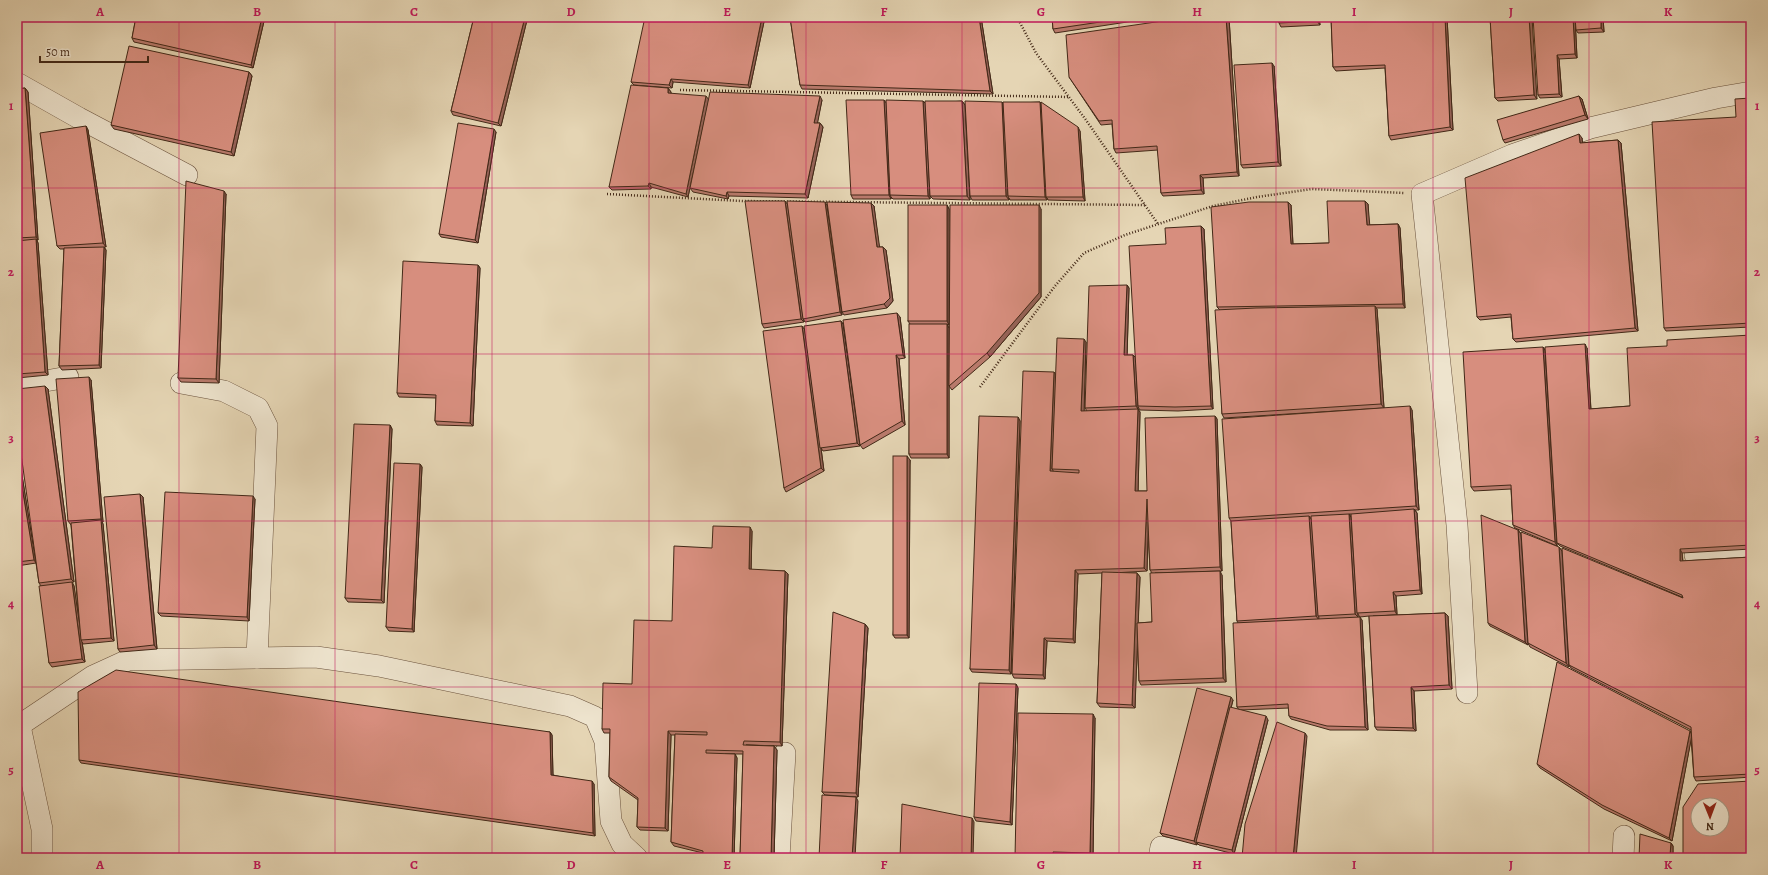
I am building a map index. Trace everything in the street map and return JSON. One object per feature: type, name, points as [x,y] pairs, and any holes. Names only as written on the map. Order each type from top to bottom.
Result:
[{"type":"street","points":[[17,83],[79,118],[187,175]]},
{"type":"street","points":[[1467,693],[1456,525],[1422,194],[1512,155],[1590,128],[1716,98],[1751,92]]},
{"type":"street","points":[[17,386],[68,377]]},
{"type":"street","points":[[181,383],[224,391],[258,408],[267,426],[257,658]]},
{"type":"street","points":[[1695,555],[1751,551]]},
{"type":"street","points":[[42,858],[42,829],[19,727],[94,676],[128,660],[316,657],[379,666],[570,706],[595,717],[605,741],[612,821],[622,844],[637,858]]},
{"type":"street","points":[[779,858],[785,753]]},
{"type":"street","points":[[1623,858],[1624,836]]},
{"type":"street","points":[[1159,858],[1161,847],[1220,858]]},
{"type":"path","points":[[1017,17],[1036,53],[1069,97],[1158,224]]},
{"type":"path","points":[[680,90],[1069,97]]},
{"type":"path","points":[[980,387],[1055,286],[1084,253],[1125,235],[1220,205],[1257,197],[1312,189],[1422,194]]},
{"type":"path","points":[[607,194],[742,201],[1145,205]]},
{"type":"building","points":[[136,17],[262,17],[251,65],[132,38]]},
{"type":"building","points":[[474,17],[525,17],[498,123],[451,111]]},
{"type":"building","points":[[645,17],[762,17],[748,85],[671,79],[669,85],[631,82]]},
{"type":"building","points":[[790,17],[979,17],[990,91],[800,85]]},
{"type":"building","points":[[1052,17],[1134,17],[1053,29]]},
{"type":"building","points":[[1190,17],[1226,17],[1237,172],[1200,175],[1201,190],[1161,193],[1157,146],[1114,149],[1112,120],[1099,121],[1069,77],[1066,35]]},
{"type":"building","points":[[1279,17],[1317,17],[1317,21],[1279,23]]},
{"type":"building","points":[[1331,17],[1445,17],[1450,127],[1389,136],[1385,65],[1333,67]]},
{"type":"building","points":[[1490,17],[1529,17],[1534,95],[1495,98]]},
{"type":"building","points":[[1533,17],[1573,17],[1575,54],[1557,55],[1559,94],[1538,95]]},
{"type":"building","points":[[1575,17],[1601,17],[1601,28],[1576,30]]},
{"type":"building","points":[[129,46],[249,72],[231,152],[111,125]]},
{"type":"building","points":[[1272,63],[1278,162],[1241,165],[1234,65]]},
{"type":"building","points":[[631,85],[668,88],[668,93],[706,96],[686,194],[649,183],[648,186],[609,187]]},
{"type":"building","points":[[25,88],[36,237],[17,238],[17,89]]},
{"type":"building","points":[[710,92],[820,96],[814,123],[820,123],[805,194],[727,192],[726,196],[690,188]]},
{"type":"building","points":[[1579,96],[1585,115],[1503,140],[1497,120]]},
{"type":"building","points":[[1751,98],[1751,323],[1664,328],[1652,122],[1736,117],[1735,99]]},
{"type":"building","points":[[846,100],[884,100],[889,195],[851,195]]},
{"type":"building","points":[[886,100],[923,101],[928,196],[890,195]]},
{"type":"building","points":[[925,101],[962,101],[967,196],[930,196]]},
{"type":"building","points":[[965,101],[1002,102],[1006,196],[970,196]]},
{"type":"building","points":[[1003,102],[1040,102],[1045,197],[1008,196]]},
{"type":"building","points":[[1041,102],[1078,127],[1083,197],[1046,197]]},
{"type":"building","points":[[458,123],[494,129],[475,240],[439,234]]},
{"type":"building","points":[[86,126],[103,243],[57,246],[40,133]]},
{"type":"building","points":[[1579,134],[1580,143],[1618,140],[1635,328],[1513,339],[1511,314],[1477,317],[1465,178]]},
{"type":"building","points":[[186,181],[224,191],[216,379],[178,378]]},
{"type":"building","points":[[745,201],[785,201],[801,319],[762,324]]},
{"type":"building","points":[[787,201],[825,202],[840,312],[803,319]]},
{"type":"building","points":[[1327,201],[1365,201],[1367,225],[1398,224],[1403,304],[1217,307],[1211,207],[1249,202],[1288,202],[1291,244],[1329,243]]},
{"type":"building","points":[[827,202],[871,203],[877,247],[883,247],[890,298],[884,304],[842,312]]},
{"type":"building","points":[[908,205],[947,205],[947,321],[908,321]]},
{"type":"building","points":[[950,205],[1039,205],[1039,293],[987,353],[949,386]]},
{"type":"building","points":[[1201,226],[1211,406],[1138,406],[1129,246],[1166,244],[1165,228]]},
{"type":"building","points":[[36,239],[45,372],[17,374],[17,241]]},
{"type":"building","points":[[104,247],[99,365],[59,366],[64,248]]},
{"type":"building","points":[[403,261],[478,265],[470,423],[435,421],[436,395],[397,393]]},
{"type":"building","points":[[1127,285],[1124,355],[1133,355],[1136,406],[1085,408],[1089,286]]},
{"type":"building","points":[[1375,306],[1381,404],[1222,414],[1215,310]]},
{"type":"building","points":[[897,313],[903,355],[896,355],[902,421],[860,445],[843,320]]},
{"type":"building","points":[[841,321],[857,443],[820,448],[804,326]]},
{"type":"building","points":[[909,324],[947,324],[947,454],[909,454]]},
{"type":"building","points":[[802,326],[821,468],[784,488],[763,331]]},
{"type":"building","points":[[1751,335],[1751,545],[1680,549],[1680,561],[1751,557],[1751,774],[1694,777],[1691,727],[1569,665],[1562,548],[1683,598],[1682,595],[1557,543],[1545,347],[1585,344],[1589,409],[1630,406],[1627,348],[1667,346],[1667,340]]},
{"type":"building","points":[[1057,338],[1084,339],[1081,411],[1138,409],[1135,491],[1147,491],[1145,418],[1215,416],[1220,567],[1150,570],[1147,499],[1144,568],[1075,570],[1073,639],[1044,638],[1043,675],[1012,674],[1023,371],[1054,372],[1050,471],[1079,473],[1079,470],[1052,469]]},
{"type":"building","points":[[1543,347],[1555,542],[1513,525],[1511,485],[1471,487],[1463,352]]},
{"type":"building","points":[[89,377],[101,519],[68,521],[56,379]]},
{"type":"building","points":[[45,386],[71,579],[39,583],[17,425],[17,389]]},
{"type":"building","points":[[1410,406],[1416,506],[1229,518],[1222,419]]},
{"type":"building","points":[[979,416],[1018,417],[1009,670],[970,669]]},
{"type":"building","points":[[354,424],[390,425],[381,600],[345,598]]},
{"type":"building","points":[[17,456],[34,560],[17,562]]},
{"type":"building","points":[[893,456],[907,456],[907,635],[893,635]]},
{"type":"building","points":[[394,463],[420,464],[412,629],[386,627]]},
{"type":"building","points":[[165,492],[253,496],[247,617],[158,613]]},
{"type":"building","points":[[140,494],[154,645],[118,649],[104,497]]},
{"type":"building","points":[[1414,509],[1420,590],[1393,592],[1395,611],[1357,613],[1351,514]]},
{"type":"building","points":[[1349,514],[1355,614],[1318,616],[1311,516]]},
{"type":"building","points":[[1481,515],[1518,530],[1525,642],[1488,623]]},
{"type":"building","points":[[1309,516],[1316,616],[1237,621],[1231,521]]},
{"type":"building","points":[[101,520],[111,638],[81,640],[71,523]]},
{"type":"building","points":[[713,526],[750,527],[749,569],[785,571],[780,742],[744,741],[743,745],[774,746],[771,858],[740,858],[743,751],[706,750],[706,753],[735,754],[732,858],[703,858],[703,851],[671,842],[675,734],[707,735],[707,732],[668,731],[665,828],[637,827],[638,798],[609,777],[610,729],[602,729],[603,683],[632,684],[634,620],[672,621],[674,546],[712,548]]},
{"type":"building","points":[[1521,532],[1559,547],[1566,663],[1528,643]]},
{"type":"building","points":[[1220,571],[1223,678],[1139,681],[1137,623],[1152,622],[1150,573]]},
{"type":"building","points":[[1102,572],[1137,573],[1132,705],[1097,703]]},
{"type":"building","points":[[72,582],[82,659],[49,663],[39,586]]},
{"type":"building","points":[[833,612],[865,624],[856,793],[822,792]]},
{"type":"building","points":[[1445,613],[1449,685],[1411,687],[1413,728],[1375,727],[1369,616]]},
{"type":"building","points":[[1360,617],[1365,727],[1327,726],[1289,716],[1288,704],[1237,707],[1233,623]]},
{"type":"building","points":[[1557,662],[1690,731],[1669,838],[1602,805],[1537,764]]},
{"type":"building","points":[[116,670],[550,732],[551,775],[592,781],[593,833],[79,760],[78,692]]},
{"type":"building","points":[[979,683],[1016,684],[1010,822],[974,817]]},
{"type":"building","points":[[1197,688],[1231,697],[1194,841],[1160,833]]},
{"type":"building","points":[[1230,707],[1266,716],[1232,850],[1196,842]]},
{"type":"building","points":[[1018,713],[1093,714],[1090,853],[1053,852],[1053,858],[1015,858]]},
{"type":"building","points":[[1277,722],[1305,733],[1293,858],[1242,858],[1245,824]]},
{"type":"building","points":[[1751,781],[1751,858],[1683,858],[1683,807],[1698,784]]},
{"type":"building","points":[[822,795],[856,797],[852,858],[819,858]]},
{"type":"building","points":[[902,804],[972,818],[971,858],[900,858]]},
{"type":"building","points":[[1640,834],[1671,843],[1670,855],[1663,854],[1663,858],[1639,858]]}]
